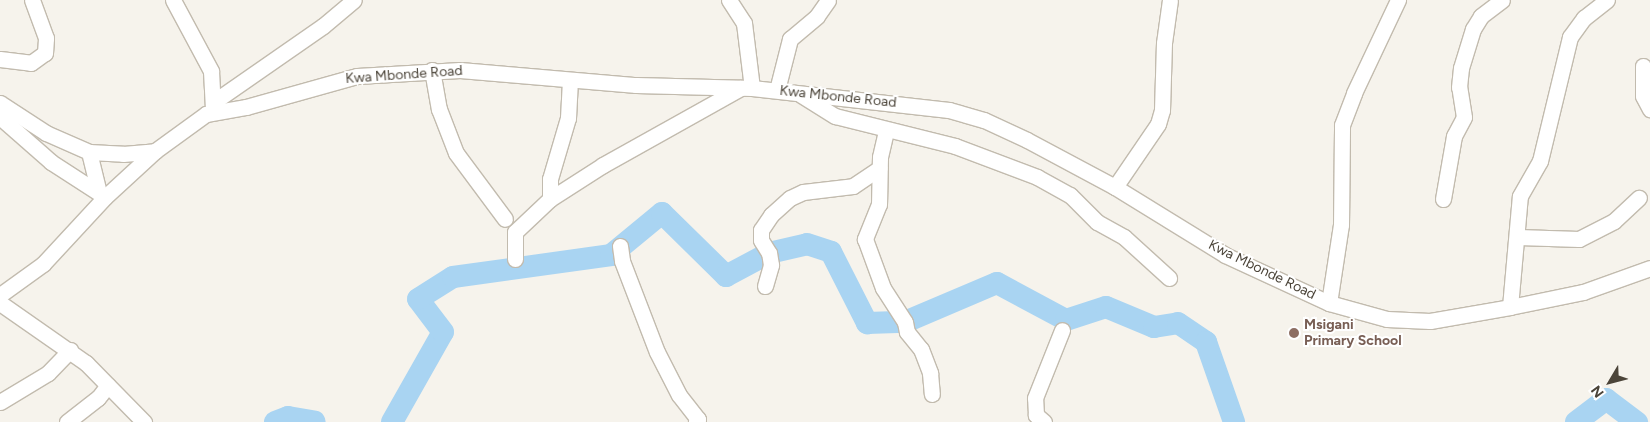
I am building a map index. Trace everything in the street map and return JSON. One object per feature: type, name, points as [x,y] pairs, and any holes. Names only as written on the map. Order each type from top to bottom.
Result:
[{"type":"street","points":[[0,59],[31,62],[45,53],[46,38],[32,0]]},
{"type":"street","points":[[173,0],[204,53],[212,77],[213,107]]},
{"type":"street","points":[[213,107],[323,26],[354,0]]},
{"type":"street","points":[[777,90],[790,39],[817,16],[828,0]]},
{"type":"street","points":[[1115,187],[1158,124],[1162,110],[1164,43],[1170,0]]},
{"type":"street","points":[[1329,303],[1341,225],[1342,125],[1354,93],[1398,0]]},
{"type":"street","points":[[1443,199],[1454,136],[1464,117],[1459,87],[1461,68],[1473,29],[1481,16],[1502,0]]},
{"type":"street","points":[[1510,307],[1518,238],[1520,196],[1540,161],[1570,37],[1584,18],[1605,0]]},
{"type":"street","points":[[515,259],[516,232],[550,199],[603,165],[746,88],[744,22],[732,1]]},
{"type":"street","points":[[1643,66],[1643,96],[1650,109]]},
{"type":"street","points":[[432,70],[439,109],[456,154],[506,219]]},
{"type":"street","name":"Kwa Mbonde Road","points":[[0,295],[47,260],[102,195],[155,151],[213,107],[246,107],[357,76],[432,70],[570,80],[777,90],[949,110],[984,120],[1027,140],[1115,187],[1225,255],[1329,303],[1387,319],[1430,321],[1510,307],[1583,292],[1650,268]]},
{"type":"street","points":[[550,199],[550,179],[568,118],[570,80]]},
{"type":"street","points":[[798,93],[835,116],[886,131],[955,146],[1037,177],[1070,195],[1097,222],[1124,237],[1168,278]]},
{"type":"street","points":[[0,103],[46,133],[89,152],[124,154],[155,151]]},
{"type":"street","points":[[0,117],[51,162],[102,195]]},
{"type":"street","points":[[886,131],[880,168],[879,204],[865,239],[869,256],[883,288],[905,322],[907,332],[921,348],[930,374],[932,394]]},
{"type":"street","points":[[89,152],[102,195]]},
{"type":"street","points":[[765,286],[771,265],[761,230],[771,214],[790,198],[803,192],[853,186],[880,168]]},
{"type":"street","points":[[1518,238],[1579,239],[1614,221],[1639,198]]},
{"type":"street","points":[[620,246],[622,261],[657,352],[680,396],[698,419],[696,422]]},
{"type":"street","points":[[0,303],[70,350],[144,422]]},
{"type":"street","points":[[1044,422],[1036,415],[1035,398],[1062,330]]},
{"type":"street","points":[[0,402],[48,373],[70,350]]},
{"type":"street","points":[[67,422],[98,398],[108,385]]},
{"type":"waterway","points":[[392,422],[443,332],[418,299],[453,277],[611,255],[662,213],[726,276],[769,253],[807,244],[831,252],[867,323],[905,322],[997,283],[1066,320],[1106,307],[1154,327],[1178,323],[1206,342],[1234,422]]},
{"type":"waterway","points":[[1576,422],[1606,399],[1637,422]]},
{"type":"waterway","points":[[275,422],[288,417],[315,422]]},
{"type":"place","name":"Msigani Primary School","points":[[1294,333]]}]
